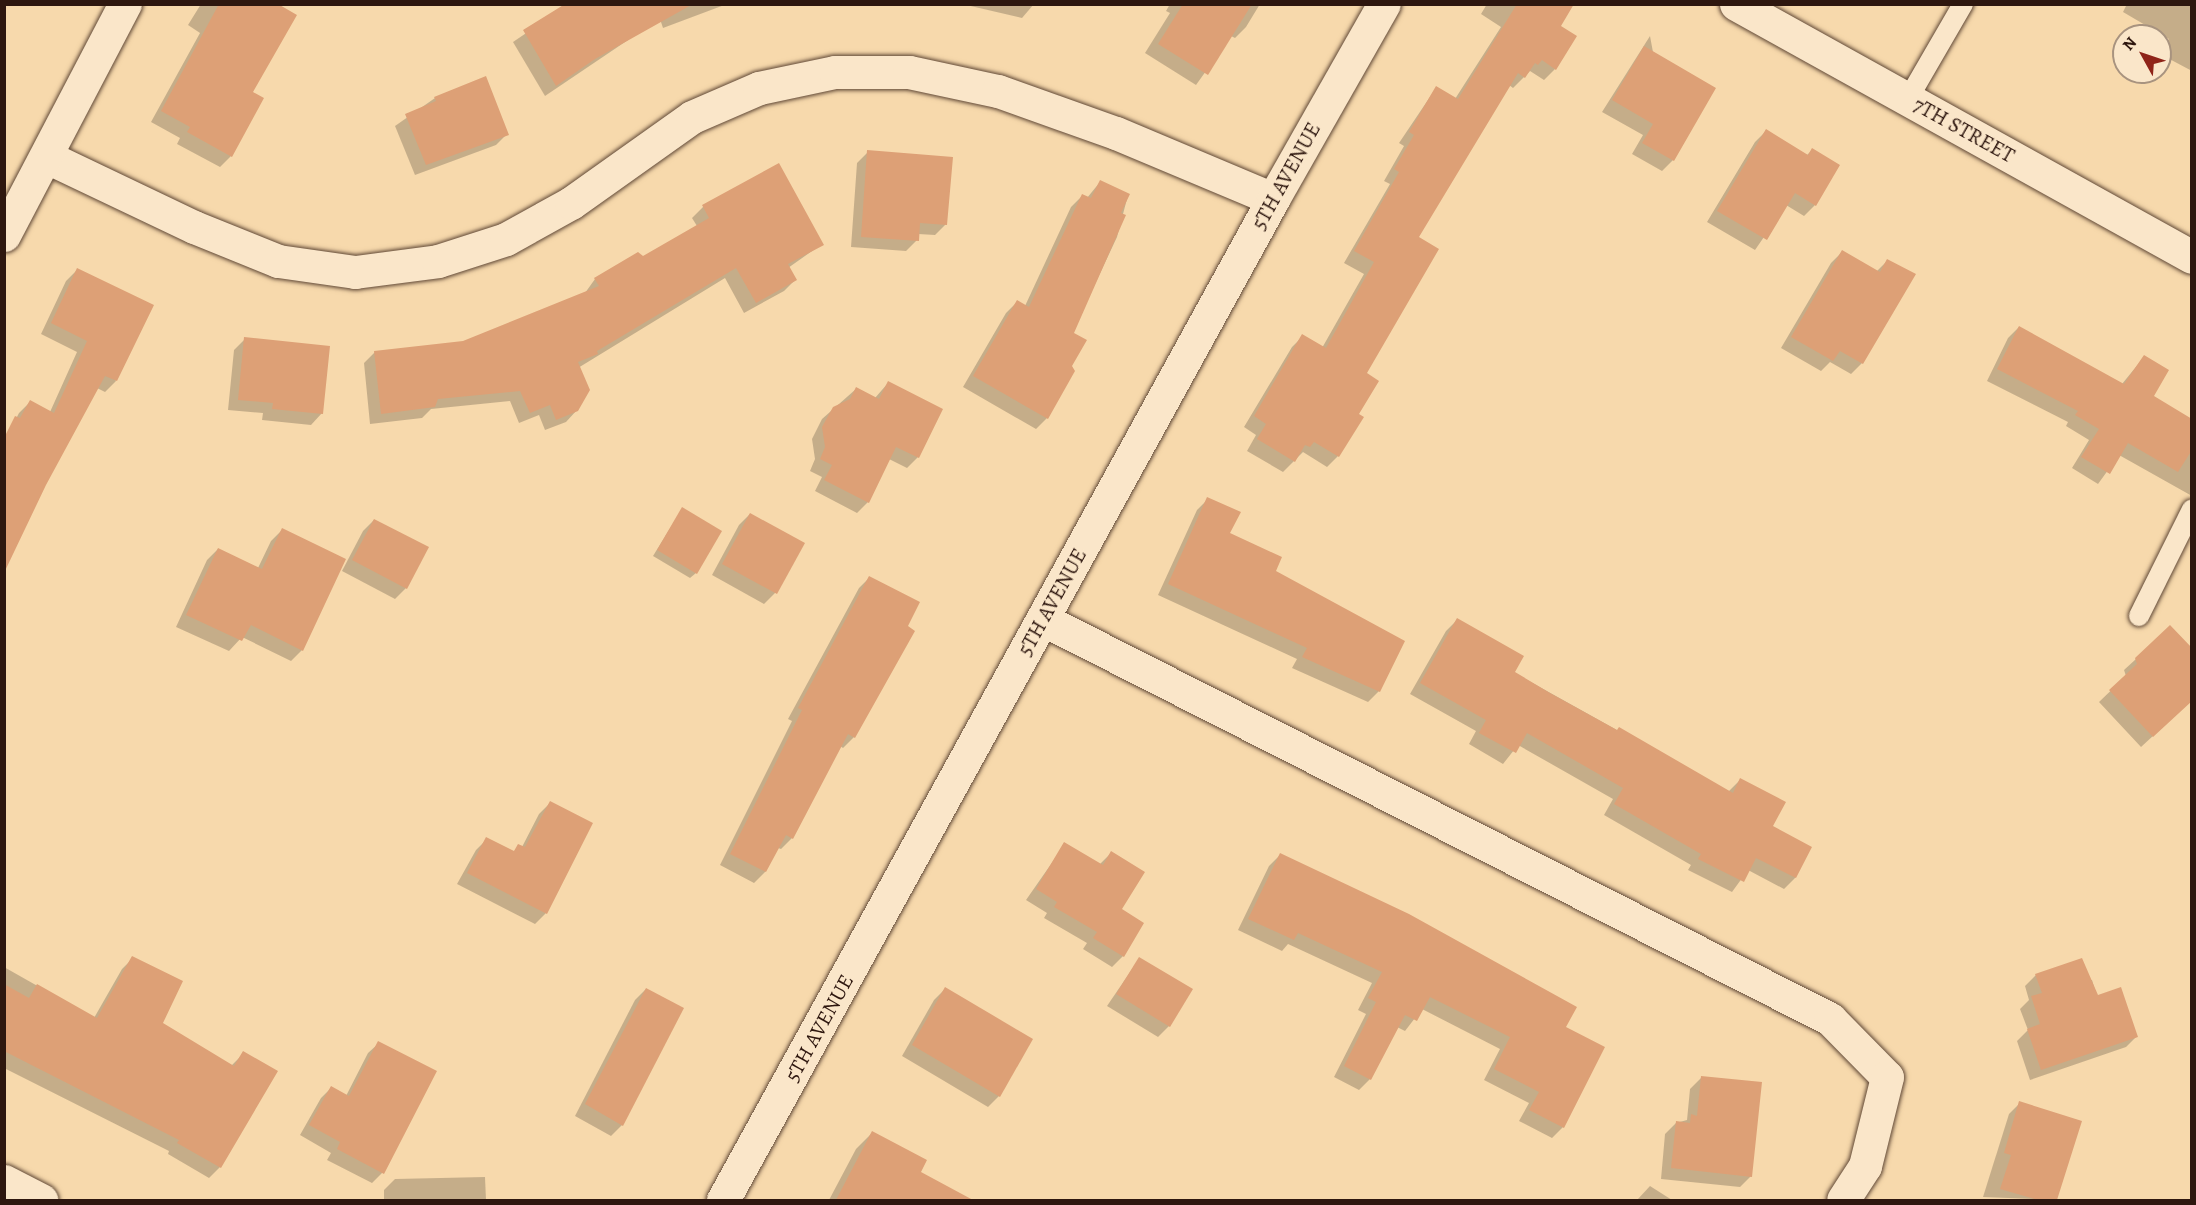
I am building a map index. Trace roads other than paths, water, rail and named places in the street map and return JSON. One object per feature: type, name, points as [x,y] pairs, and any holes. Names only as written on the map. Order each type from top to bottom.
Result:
[{"type":"street","points":[[4,235],[47,157],[125,4]]},
{"type":"street","name":"5TH AVENUE","points":[[723,1200],[1273,199],[1384,4]]},
{"type":"street","name":"7TH STREET","points":[[1736,4],[2192,257]]},
{"type":"street","points":[[47,157],[194,226],[278,261],[355,272],[438,261],[506,239],[571,203],[692,117],[759,88],[835,72],[909,72],[1030,103],[1116,133],[1273,199]]},
{"type":"street","points":[[1042,619],[1830,1019],[1887,1077],[1865,1166],[1843,1200]]},
{"type":"street","points":[[4,1181],[41,1200]]},
{"type":"lane","points":[[1908,99],[1963,4]]},
{"type":"lane","points":[[2139,616],[2192,509]]}]
